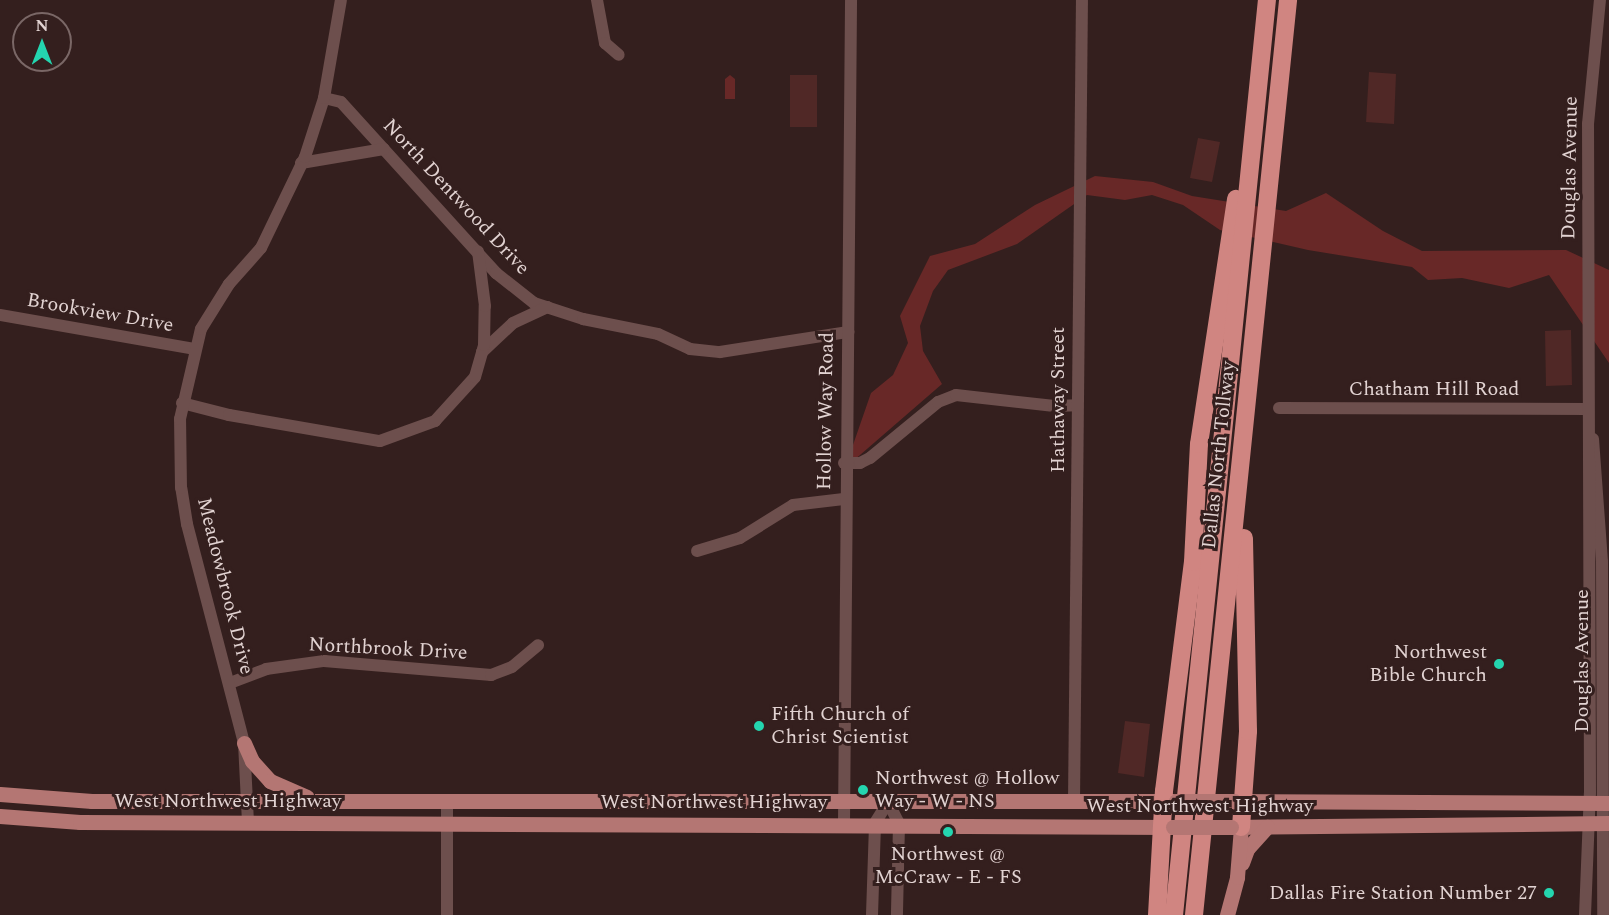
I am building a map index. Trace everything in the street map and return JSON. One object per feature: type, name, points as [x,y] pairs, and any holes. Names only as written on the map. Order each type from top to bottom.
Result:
[{"type":"highway","name":"Dallas North Tollway","points":[[1174,915],[1267,0]]},
{"type":"highway","name":"Dallas North Tollway","points":[[1194,915],[1288,0]]},
{"type":"highway","points":[[1157,915],[1168,826],[1193,562],[1200,433],[1231,226],[1256,102]]},
{"type":"highway","points":[[1236,827],[1248,731],[1241,466]]},
{"type":"main road","points":[[244,743],[252,761],[270,781],[315,801]]},
{"type":"main road","name":"West Northwest Highway","points":[[0,794],[49,800],[1600,803]]},
{"type":"main road","points":[[47,821],[49,800]]},
{"type":"main road","points":[[1546,803],[1546,824]]},
{"type":"main road","name":"West Northwest Highway","points":[[0,816],[47,821],[875,823],[1236,827],[1606,824]]},
{"type":"main road","points":[[1236,827],[1237,877]]},
{"type":"main road","points":[[1227,915],[1247,849],[1267,827]]},
{"type":"street","name":"Meadowbrook Drive","points":[[248,822],[244,743],[187,524],[179,457],[182,402],[201,328],[229,284],[261,248],[301,163],[324,98],[341,0]]},
{"type":"street","points":[[597,0],[605,43],[619,55]]},
{"type":"street","name":"Hollow Way Road","points":[[843,823],[844,463],[848,332],[851,0]]},
{"type":"street","name":"Hathaway Street","points":[[1074,801],[1082,0]]},
{"type":"street","name":"Douglas Avenue","points":[[1600,0],[1588,124],[1587,516],[1588,605],[1600,803],[1606,824],[1603,915]]},
{"type":"street","name":"North Dentwood Drive","points":[[324,98],[341,102],[509,286],[547,307],[583,319],[658,334],[690,349],[720,352],[848,332]]},
{"type":"street","points":[[301,163],[384,149]]},
{"type":"street","points":[[182,402],[228,415],[380,441],[435,421],[458,400],[475,376],[482,353],[485,306],[478,251]]},
{"type":"street","points":[[482,353],[513,323],[547,307]]},
{"type":"street","name":"Brookview Drive","points":[[0,315],[194,350]]},
{"type":"street","points":[[844,463],[860,463],[870,458],[938,402],[956,395],[1054,406],[1077,405]]},
{"type":"street","name":"Chatham Hill Road","points":[[1279,408],[1588,409]]},
{"type":"street","name":"Douglas Avenue","points":[[1585,915],[1587,824],[1600,803],[1605,604],[1600,516],[1588,409]]},
{"type":"street","points":[[697,551],[740,538],[793,505],[844,499]]},
{"type":"street","points":[[1587,516],[1600,516]]},
{"type":"street","points":[[1588,605],[1605,604]]},
{"type":"street","name":"Northbrook Drive","points":[[230,683],[266,669],[324,661],[491,675],[512,667],[538,645]]},
{"type":"street","points":[[447,801],[447,915]]},
{"type":"street","points":[[872,915],[875,823],[888,802]]},
{"type":"street","points":[[888,802],[899,824],[897,915]]},
{"type":"shaded area","points":[[1369,72],[1396,74],[1394,124],[1366,122]]},
{"type":"shaded area","points":[[730,75],[735,79],[735,99],[725,99],[725,79]]},
{"type":"shaded area","points":[[790,75],[817,75],[817,127],[790,127]]},
{"type":"shaded area","points":[[1198,138],[1220,142],[1212,182],[1190,178]]},
{"type":"shaded area","points":[[1095,176],[1153,182],[1192,196],[1286,211],[1326,193],[1383,231],[1422,251],[1566,250],[1609,270],[1609,363],[1549,275],[1509,288],[1462,278],[1428,280],[1412,267],[1308,250],[1220,230],[1183,205],[1152,195],[1125,200],[1087,195],[1017,244],[948,270],[933,291],[920,326],[923,351],[942,384],[845,468],[871,393],[893,375],[908,343],[900,316],[930,256],[975,244],[1035,205]]},
{"type":"shaded area","points":[[1571,330],[1572,385],[1546,386],[1545,331]]},
{"type":"shaded area","points":[[1125,721],[1150,724],[1144,777],[1118,773]]},
{"type":"place","name":"Northwest Bible Church","points":[[1499,664]]},
{"type":"place","name":"Fifth Church of Christ Scientist","points":[[759,726]]},
{"type":"place","name":"Northwest @ Hollow Way - W - NS","points":[[863,790]]},
{"type":"place","name":"Northwest @ McCraw - E - FS","points":[[948,832]]},
{"type":"place","name":"Dallas Fire Station Number 27","points":[[1549,893]]}]
